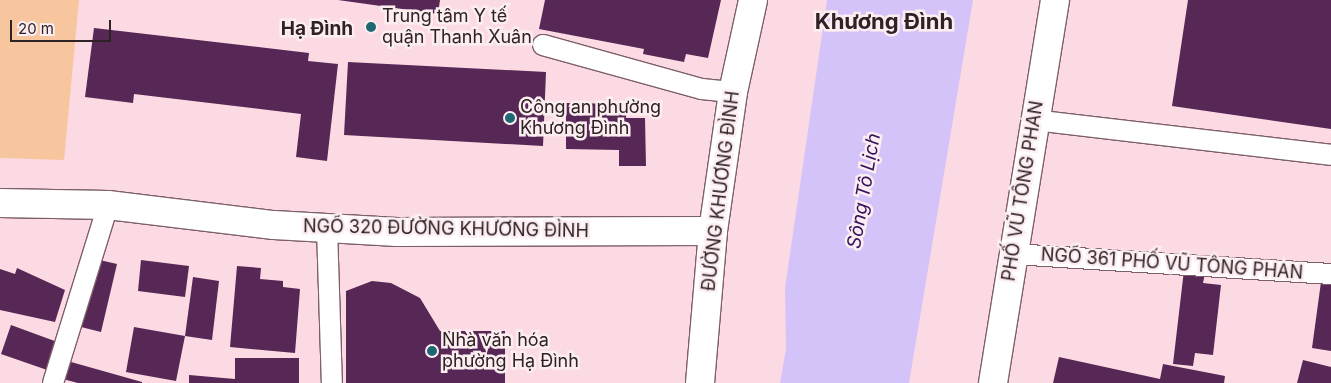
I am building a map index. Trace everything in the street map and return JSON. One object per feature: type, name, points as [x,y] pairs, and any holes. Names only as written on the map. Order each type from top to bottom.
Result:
[{"type":"main road","name":"ĐƯỜNG KHƯƠNG ĐÌNH","points":[[700,383],[713,231],[733,92],[753,0]]},
{"type":"main road","name":"PHỐ VŨ TÔNG PHAN","points":[[993,383],[1034,120],[1055,0]]},
{"type":"main road","name":"NGÕ 320 ĐƯỜNG KHƯƠNG ĐÌNH","points":[[0,203],[108,205],[327,228],[713,231]]},
{"type":"lane","points":[[542,45],[702,89],[733,92]]},
{"type":"lane","points":[[1034,120],[1331,155]]},
{"type":"lane","points":[[53,383],[108,205]]},
{"type":"lane","points":[[327,228],[332,383]]},
{"type":"lane","name":"NGÕ 361 PHỐ VŨ TÔNG PHAN","points":[[1013,254],[1331,274]]},
{"type":"shaded area","points":[[0,0],[79,0],[64,160],[0,158]]},
{"type":"water","name":"Sông Tô Lịch","points":[[827,0],[973,0],[909,383],[780,383],[786,349],[785,288]]},
{"type":"building","points":[[338,0],[440,0],[438,14]]},
{"type":"building","points":[[545,0],[721,0],[708,58],[686,54],[684,62],[643,54],[644,49],[539,29]]},
{"type":"building","points":[[1188,0],[1331,0],[1331,129],[1172,106]]},
{"type":"building","points":[[94,28],[309,53],[308,61],[338,64],[327,161],[296,157],[301,114],[134,94],[133,103],[85,97]]},
{"type":"building","points":[[348,62],[546,72],[543,146],[344,135]]},
{"type":"building","points":[[566,103],[627,104],[626,118],[645,118],[646,166],[619,166],[619,150],[566,149]]},
{"type":"building","points":[[95,259],[117,264],[101,332],[77,326]]},
{"type":"building","points":[[141,260],[189,266],[185,297],[138,291]]},
{"type":"building","points":[[237,266],[261,268],[260,279],[283,281],[283,287],[300,289],[295,353],[230,347]]},
{"type":"building","points":[[17,268],[65,290],[55,322],[0,310],[0,269],[15,274]]},
{"type":"building","points":[[1184,270],[1205,273],[1203,283],[1221,285],[1213,355],[1195,353],[1193,366],[1173,364]]},
{"type":"building","points":[[193,277],[219,281],[212,340],[185,336]]},
{"type":"building","points":[[372,281],[391,283],[420,298],[440,331],[505,331],[505,383],[346,383],[346,291]]},
{"type":"building","points":[[1321,282],[1331,283],[1331,351],[1312,348]]},
{"type":"building","points":[[11,325],[60,343],[50,371],[1,354]]},
{"type":"building","points":[[134,327],[185,336],[176,381],[126,372]]},
{"type":"building","points":[[1059,357],[1160,379],[1163,364],[1225,376],[1224,383],[1053,383]]},
{"type":"building","points":[[235,358],[299,358],[299,383],[189,383],[189,375],[235,379]]},
{"type":"building","points":[[64,360],[142,383],[78,383],[59,378]]},
{"type":"building","points":[[1303,360],[1331,367],[1331,383],[1297,383]]},
{"type":"place","name":"Trung tâm Y tế quận Thanh Xuân","points":[[371,27]]},
{"type":"place","name":"Công an phường Khương Đình","points":[[510,118]]},
{"type":"place","name":"Nhà văn hóa phường Hạ Đình","points":[[432,351]]},
{"type":"district","name":"Khương Đình","points":[[884,22]]},
{"type":"district","name":"Hạ Đình","points":[[317,29]]}]
